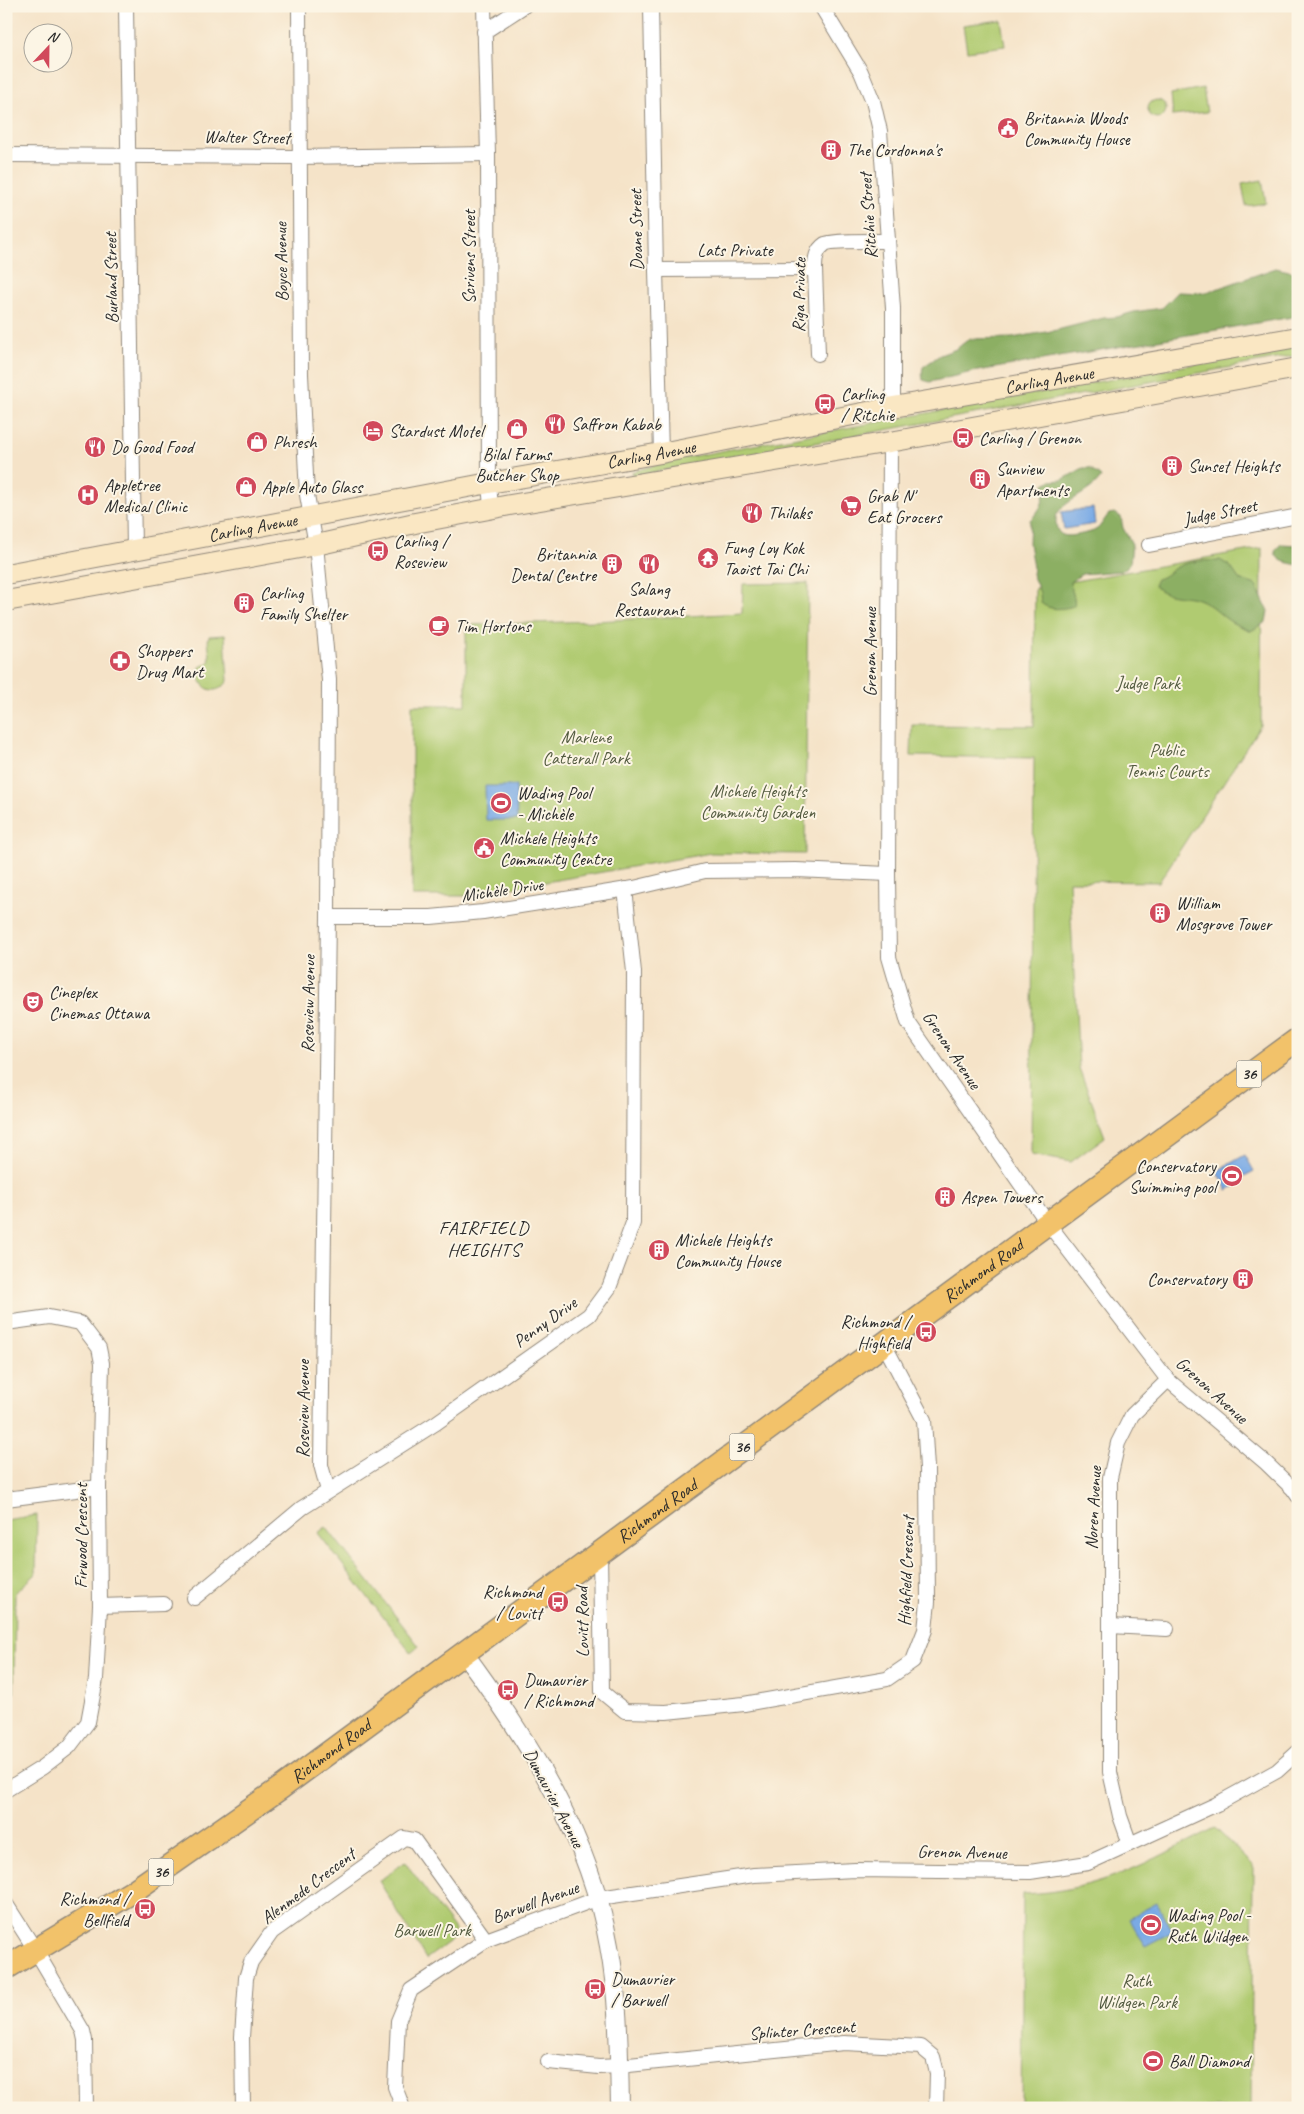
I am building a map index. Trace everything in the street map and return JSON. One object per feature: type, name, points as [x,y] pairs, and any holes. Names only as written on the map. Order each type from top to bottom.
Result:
[{"type":"main road","name":"Carling Avenue","points":[[6,574],[489,483],[661,454],[893,407],[1298,337]]},
{"type":"main road","name":"Carling Avenue","points":[[6,601],[316,545],[491,508],[890,442],[1298,368]]},
{"type":"main road","name":"Richmond Road","points":[[6,1968],[132,1892],[176,1862],[464,1653],[600,1551],[1298,1039]]},
{"type":"street","name":"Burland Street","points":[[126,6],[134,549]]},
{"type":"street","name":"Boyce Avenue","points":[[299,6],[302,374],[307,495],[311,517]]},
{"type":"street","name":"Scrivens Street","points":[[484,6],[488,154],[489,483],[491,508]]},
{"type":"street","points":[[484,32],[524,6]]},
{"type":"street","name":"Doane Street","points":[[651,6],[661,454]]},
{"type":"street","name":"Ritchie Street","points":[[821,6],[861,72],[873,101],[880,131],[893,308],[893,407]]},
{"type":"street","name":"Walter Street","points":[[6,155],[128,154],[299,157],[488,154]]},
{"type":"street","name":"Riga Private","points":[[818,354],[814,268],[818,250],[826,242],[888,241]]},
{"type":"street","name":"Lats Private","points":[[656,270],[814,268]]},
{"type":"street","name":"Grenon Avenue","points":[[890,442],[888,874],[890,964],[908,1022],[1047,1222],[1168,1380],[1266,1463],[1298,1496]]},
{"type":"street","name":"Judge Street","points":[[1149,545],[1298,516]]},
{"type":"street","name":"Roseview Avenue","points":[[311,517],[316,545],[329,680],[321,1465],[328,1492]]},
{"type":"street","name":"Michèle Drive","points":[[328,917],[431,918],[491,911],[625,889],[705,871],[796,870],[888,874]]},
{"type":"street","name":"Penny Drive","points":[[194,1598],[302,1508],[436,1423],[589,1314],[609,1288],[633,1223],[634,972],[625,889]]},
{"type":"street","name":"Firwood Crescent","points":[[6,1323],[49,1316],[80,1323],[99,1348],[102,1363],[99,1487],[100,1606],[96,1679],[88,1722],[69,1747],[43,1768],[6,1790]]},
{"type":"street","name":"Highfield Crescent","points":[[602,1692],[625,1711],[666,1712],[744,1704],[887,1679],[913,1661],[925,1630],[928,1602],[927,1468],[924,1420],[884,1344]]},
{"type":"street","name":"Noren Avenue","points":[[1130,1844],[1120,1816],[1110,1772],[1110,1478],[1118,1443],[1132,1415],[1168,1380]]},
{"type":"street","points":[[6,1499],[99,1487]]},
{"type":"street","name":"Lovitt Road","points":[[600,1551],[602,1692]]},
{"type":"street","points":[[100,1606],[164,1604]]},
{"type":"street","points":[[1110,1626],[1167,1629]]},
{"type":"street","name":"Dumaurier Avenue","points":[[464,1653],[507,1712],[559,1803],[576,1835],[599,1898],[610,1946],[618,2008],[620,2108]]},
{"type":"street","name":"Grenon Avenue","points":[[599,1898],[754,1875],[855,1870],[1030,1872],[1088,1864],[1217,1804],[1277,1771],[1298,1752]]},
{"type":"street","name":"Alenmede Crescent","points":[[243,2108],[242,2037],[246,1978],[251,1962],[272,1932],[404,1838],[414,1840],[486,1940]]},
{"type":"street","name":"Barwell Avenue","points":[[403,2108],[395,2087],[398,2021],[411,1990],[486,1940],[599,1898]]},
{"type":"street","points":[[6,1905],[36,1951],[83,2031],[85,2040],[86,2108]]},
{"type":"street","name":"Splinter Crescent","points":[[548,2062],[599,2067],[620,2066],[844,2043],[922,2047],[933,2057],[937,2073],[936,2108]]},
{"type":"green space","points":[[1001,20],[1005,46],[967,51],[963,25]]},
{"type":"green space","points":[[1203,88],[1207,112],[1173,116],[1171,94]]},
{"type":"green space","points":[[1153,100],[1161,100],[1166,105],[1164,116],[1153,118],[1148,113],[1148,105]]},
{"type":"green space","points":[[1262,180],[1266,203],[1246,206],[1242,184]]},
{"type":"green space","points":[[1276,268],[1298,273],[1298,316],[972,372],[930,382],[923,380],[923,367],[940,355],[956,349],[969,339],[1012,338],[1057,330],[1134,312],[1162,308],[1178,292],[1205,293]]},
{"type":"green space","points":[[1298,345],[1298,355],[633,476],[632,472],[672,460]]},
{"type":"green space","points":[[1083,468],[1090,468],[1101,477],[1091,488],[1069,502],[1058,512],[1056,525],[1058,530],[1067,536],[1090,532],[1098,528],[1109,514],[1115,513],[1121,517],[1123,528],[1132,544],[1130,564],[1122,571],[1082,574],[1070,582],[1074,606],[1052,608],[1041,603],[1040,593],[1032,574],[1033,568],[1029,543],[1030,520],[1042,503],[1044,484],[1050,481],[1062,480]]},
{"type":"green space","points":[[1281,544],[1298,545],[1298,565],[1278,558],[1275,551]]},
{"type":"green space","name":"Judge Park","points":[[1262,548],[1261,725],[1159,882],[1069,881],[1079,1068],[1105,1137],[1071,1162],[1031,1155],[1034,758],[911,756],[912,725],[1034,726],[1035,588]]},
{"type":"green space","points":[[1220,560],[1230,566],[1239,579],[1256,585],[1268,611],[1266,622],[1251,631],[1228,620],[1203,601],[1192,597],[1169,594],[1154,585],[1157,579],[1187,563]]},
{"type":"green space","name":"Marlene Catterall Park","points":[[808,583],[805,854],[711,853],[466,896],[412,896],[412,705],[466,705],[466,625],[596,621],[742,613],[743,584]]},
{"type":"green space","points":[[225,635],[228,681],[218,689],[208,689],[201,681],[200,667],[209,662],[209,636]]},
{"type":"green space","points":[[37,1515],[36,1574],[15,1593],[14,1693],[6,1701],[6,1520]]},
{"type":"green space","points":[[326,1527],[419,1646],[411,1653],[318,1533]]},
{"type":"green space","name":"Ruth Wildgen Park","points":[[1215,1828],[1253,1865],[1251,2108],[1021,2108],[1023,1894],[1051,1892],[1100,1881],[1145,1863]]},
{"type":"green space","name":"Barwell Park","points":[[405,1862],[455,1930],[453,1939],[426,1959],[379,1881]]},
{"type":"water","points":[[1093,508],[1095,524],[1064,529],[1061,512]]},
{"type":"water","name":"Wading Pool - Michèle","points":[[485,786],[516,786],[517,820],[486,820]]},
{"type":"water","name":"Conservatory Swimming pool","points":[[1245,1155],[1254,1171],[1235,1181],[1237,1185],[1228,1190],[1217,1171]]},
{"type":"water","name":"Wading Pool - Ruth Wildgen","points":[[1157,1903],[1172,1932],[1145,1946],[1129,1918]]},
{"type":"place","name":"Britannia Woods Community House","points":[[1008,128]]},
{"type":"place","name":"The Cordonna's","points":[[831,150]]},
{"type":"place","name":"Carling / Ritchie","points":[[825,404]]},
{"type":"place","name":"Saffron Kabab","points":[[555,424]]},
{"type":"place","name":"Bilal Farms Butcher Shop","points":[[517,429]]},
{"type":"place","name":"Stardust Motel","points":[[373,431]]},
{"type":"place","name":"Carling / Grenon","points":[[963,438]]},
{"type":"place","name":"Phresh","points":[[257,442]]},
{"type":"place","name":"Do Good Food","points":[[95,447]]},
{"type":"place","name":"Sunset Heights","points":[[1172,466]]},
{"type":"place","name":"Sunview Apartments","points":[[980,479]]},
{"type":"place","name":"Apple Auto Glass","points":[[246,487]]},
{"type":"place","name":"Appletree Medical Clinic","points":[[88,495]]},
{"type":"place","name":"Grab N' Eat Grocers","points":[[851,506]]},
{"type":"place","name":"Thilaks","points":[[752,513]]},
{"type":"place","name":"Carling / Roseview","points":[[378,551]]},
{"type":"place","name":"Fung Loy Kok Taoist Tai Chi","points":[[708,558]]},
{"type":"place","name":"Britannia Dental Centre","points":[[612,564]]},
{"type":"place","name":"Salang Restaurant","points":[[649,564]]},
{"type":"place","name":"Carling Family Shelter","points":[[244,603]]},
{"type":"place","name":"Tim Hortons","points":[[439,626]]},
{"type":"place","name":"Shoppers Drug Mart","points":[[120,661]]},
{"type":"place","name":"Wading Pool - Michèle","points":[[501,803]]},
{"type":"place","name":"Michele Heights Community Centre","points":[[484,848]]},
{"type":"place","name":"William Mosgrove Tower","points":[[1160,913]]},
{"type":"place","name":"Cineplex Cinemas Ottawa","points":[[33,1002]]},
{"type":"place","name":"Conservatory Swimming pool","points":[[1232,1176]]},
{"type":"place","name":"Aspen Towers","points":[[945,1197]]},
{"type":"place","name":"Michele Heights Community House","points":[[659,1250]]},
{"type":"place","name":"Conservatory","points":[[1243,1279]]},
{"type":"place","name":"Richmond / Highfield","points":[[926,1332]]},
{"type":"place","name":"Richmond / Lovitt","points":[[558,1602]]},
{"type":"place","name":"Dumaurier / Richmond","points":[[508,1690]]},
{"type":"place","name":"Richmond / Bellfield","points":[[145,1909]]},
{"type":"place","name":"Wading Pool - Ruth Wildgen","points":[[1151,1925]]},
{"type":"place","name":"Dumaurier / Barwell","points":[[595,1989]]},
{"type":"place","name":"Ball Diamond","points":[[1153,2061]]},
{"type":"district","name":"FAIRFIELD HEIGHTS","points":[[484,1239]]},
{"type":"park label","name":"Public Tennis Courts","points":[[1167,760]]},
{"type":"park label","name":"Michele Heights Community Garden","points":[[758,801]]}]
